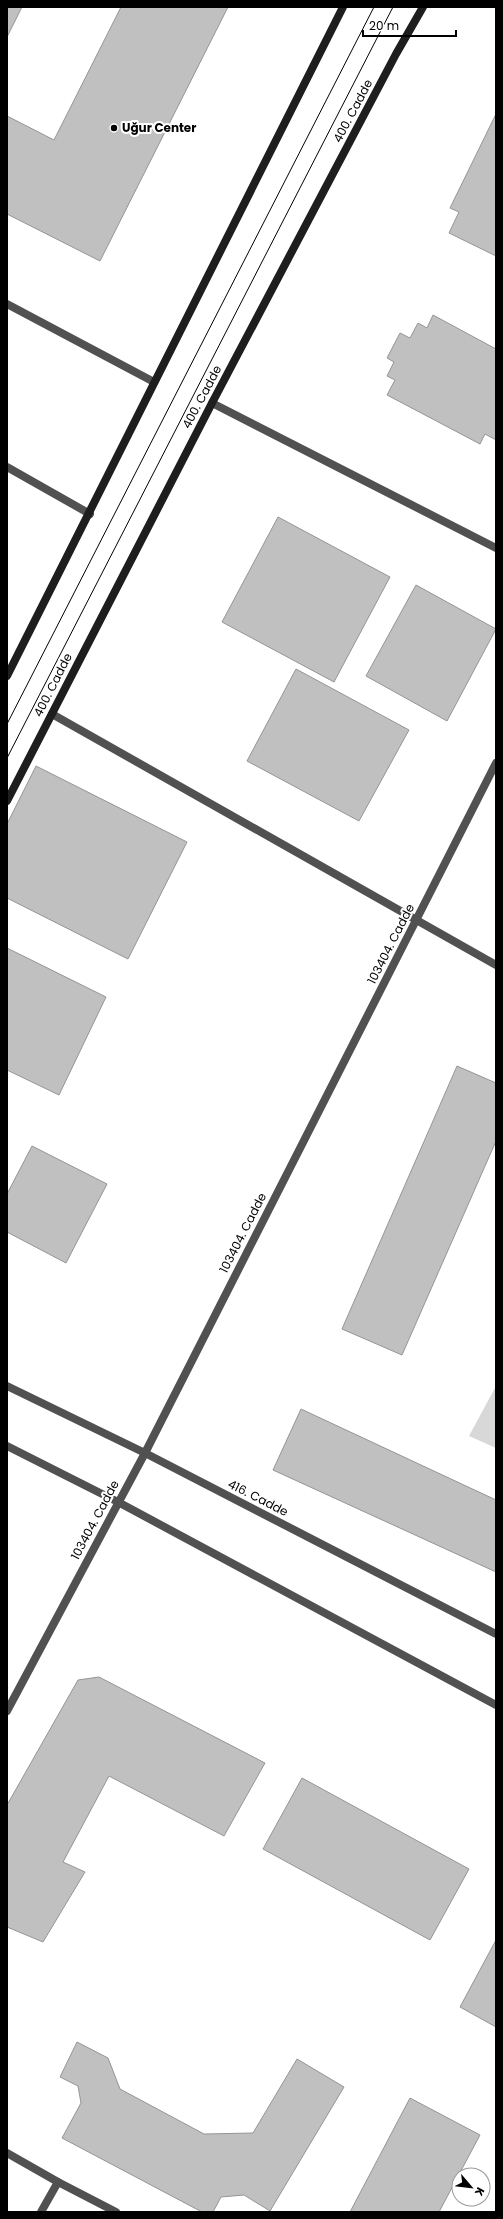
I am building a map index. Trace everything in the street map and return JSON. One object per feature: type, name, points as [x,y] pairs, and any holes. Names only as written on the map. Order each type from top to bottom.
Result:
[{"type":"main road","points":[[7,676],[90,514],[154,382],[343,7]]},
{"type":"main road","name":"400. Cadde","points":[[7,802],[212,403],[396,54],[423,7]]},
{"type":"street","points":[[7,304],[154,382]]},
{"type":"street","points":[[212,403],[496,548]]},
{"type":"street","points":[[7,467],[90,514]]},
{"type":"street","points":[[52,714],[416,922],[496,965]]},
{"type":"street","name":"103404. Cadde","points":[[7,1711],[144,1453],[496,763]]},
{"type":"street","name":"416. Cadde","points":[[7,1386],[144,1453],[496,1634]]},
{"type":"street","points":[[7,1446],[118,1502],[496,1705]]},
{"type":"street","points":[[7,2153],[58,2182],[116,2212]]},
{"type":"street","points":[[41,2212],[58,2182]]},
{"type":"shaded area","points":[[496,1386],[496,1448],[469,1436]]},
{"type":"building","points":[[7,7],[22,7],[7,37]]},
{"type":"building","name":"Uğur Center","points":[[121,7],[228,7],[100,261],[7,214],[7,116],[54,140]]},
{"type":"building","points":[[496,114],[496,256],[449,233],[459,212],[450,208]]},
{"type":"building","points":[[433,315],[496,349],[496,440],[485,434],[480,444],[387,395],[395,380],[387,376],[394,362],[387,358],[400,333],[410,338],[418,323],[427,328]]},
{"type":"building","points":[[278,517],[390,577],[334,682],[222,622]]},
{"type":"building","points":[[416,585],[496,629],[447,721],[366,676]]},
{"type":"building","points":[[296,669],[409,730],[359,821],[247,761]]},
{"type":"building","points":[[36,766],[187,842],[128,959],[7,898],[7,824]]},
{"type":"building","points":[[7,948],[106,997],[59,1095],[7,1070]]},
{"type":"building","points":[[457,1066],[496,1083],[496,1141],[402,1355],[342,1329]]},
{"type":"building","points":[[32,1146],[107,1184],[66,1263],[7,1232],[7,1194]]},
{"type":"building","points":[[301,1409],[496,1500],[496,1572],[273,1470]]},
{"type":"building","points":[[99,1677],[265,1763],[224,1836],[109,1776],[63,1862],[85,1872],[43,1942],[7,1927],[7,1805],[78,1680]]},
{"type":"building","points":[[302,1778],[469,1869],[430,1940],[263,1849]]},
{"type":"building","points":[[496,1940],[496,2027],[460,2007]]},
{"type":"building","points":[[77,2042],[108,2058],[120,2089],[204,2134],[253,2133],[297,2059],[344,2087],[270,2211],[244,2195],[221,2197],[213,2212],[202,2212],[62,2138],[81,2103],[78,2086],[60,2077]]},
{"type":"building","points":[[410,2098],[480,2135],[463,2167],[451,2167],[451,2189],[439,2212],[350,2212]]},
{"type":"tram line","points":[[7,724],[374,7]]},
{"type":"tram line","points":[[7,758],[393,7]]},
{"type":"place","name":"Uğur Center","points":[[114,128]]}]
